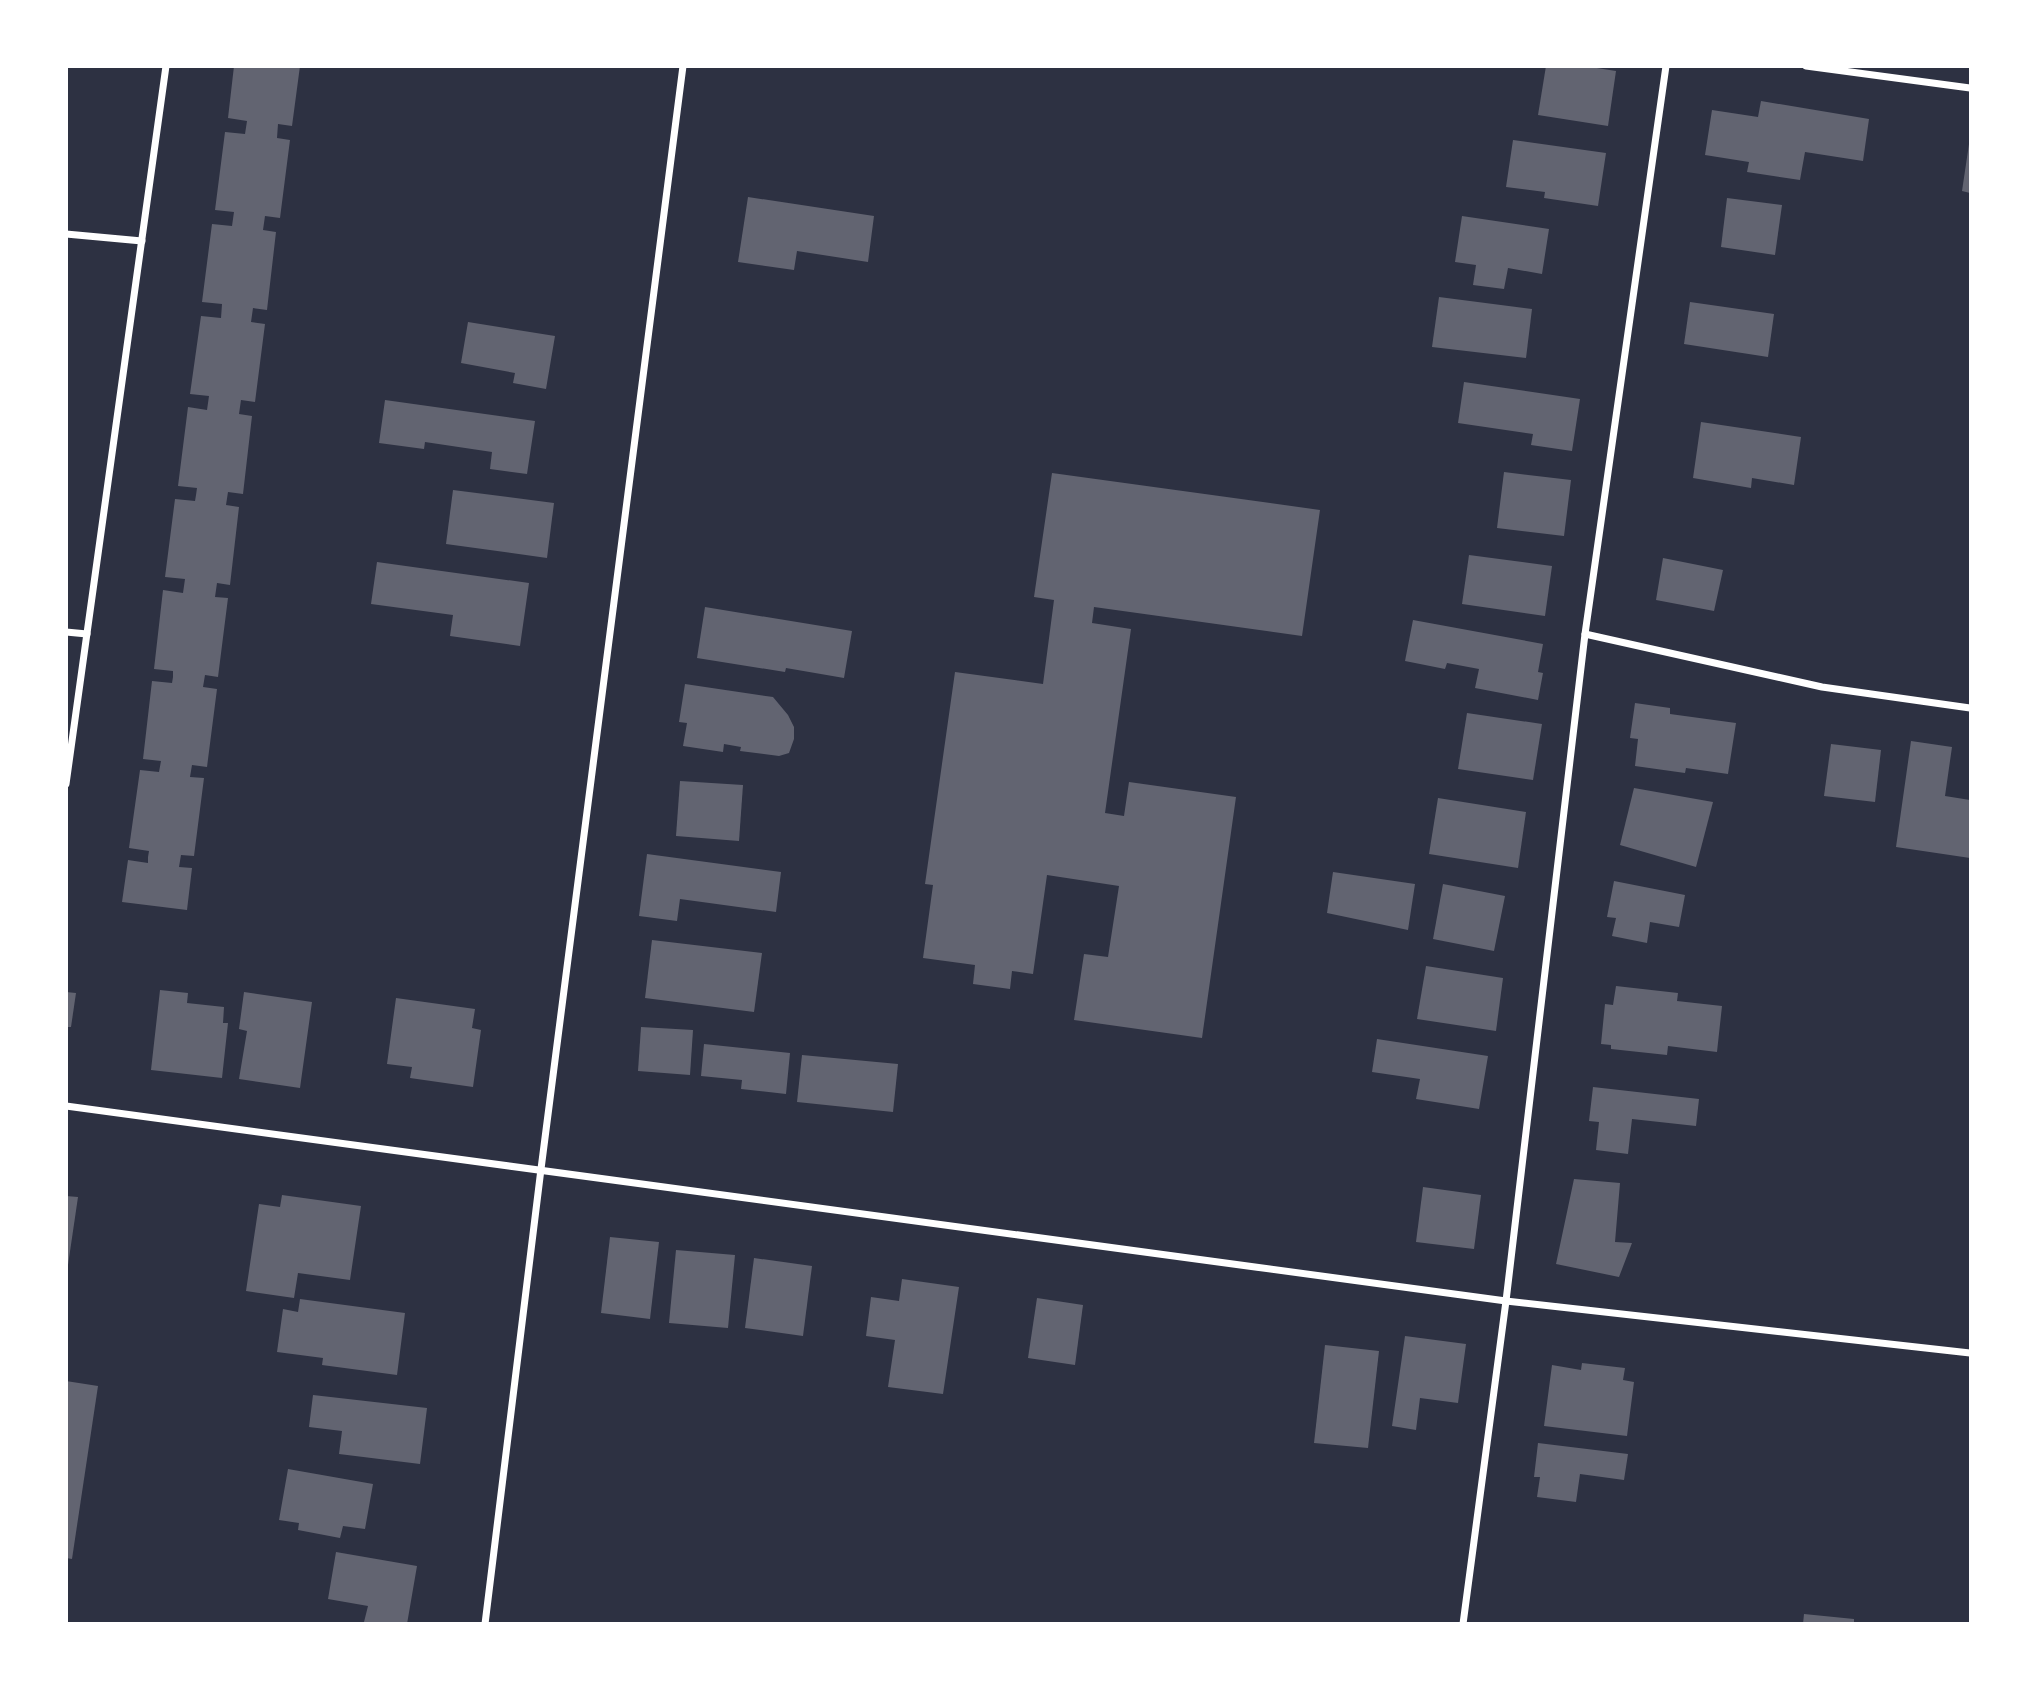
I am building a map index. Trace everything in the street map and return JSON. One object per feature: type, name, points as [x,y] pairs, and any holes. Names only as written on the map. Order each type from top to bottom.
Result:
[{"type":"street","points":[[66,784],[166,66]]},
{"type":"street","points":[[485,1623],[683,66]]},
{"type":"street","points":[[1463,1623],[1506,1301],[1585,634],[1666,66]]},
{"type":"street","points":[[1806,66],[1970,88]]},
{"type":"street","points":[[66,234],[142,241]]},
{"type":"street","points":[[66,632],[87,634]]},
{"type":"street","points":[[1585,634],[1822,687],[1970,708]]},
{"type":"street","points":[[66,1106],[1506,1301],[1970,1353]]},
{"type":"building","points":[[234,66],[300,66],[292,126],[278,124],[277,138],[290,140],[280,218],[265,216],[263,230],[276,232],[267,310],[253,308],[251,322],[265,324],[255,402],[241,400],[239,414],[252,416],[243,494],[228,492],[226,505],[239,507],[230,585],[217,583],[215,597],[228,598],[218,677],[205,675],[203,687],[217,689],[207,767],[192,765],[190,777],[204,778],[194,856],[181,855],[179,867],[192,868],[187,910],[122,902],[128,860],[148,863],[149,851],[129,848],[140,770],[159,772],[161,761],[143,759],[152,681],[172,683],[173,677],[173,671],[154,669],[163,590],[183,593],[185,579],[165,577],[175,499],[195,501],[197,488],[178,486],[188,407],[207,410],[209,396],[190,394],[201,316],[221,318],[222,304],[202,302],[212,224],[232,226],[234,212],[215,210],[225,132],[245,134],[247,121],[228,118]]},
{"type":"building","points":[[1546,66],[1584,66],[1616,71],[1608,126],[1538,115]]},
{"type":"building","points":[[1761,101],[1869,119],[1863,161],[1805,152],[1800,180],[1747,172],[1749,162],[1705,155],[1712,110],[1758,117]]},
{"type":"building","points":[[1513,140],[1606,153],[1598,206],[1544,198],[1545,192],[1506,187]]},
{"type":"building","points":[[1970,144],[1970,193],[1962,191]]},
{"type":"building","points":[[748,197],[874,216],[868,262],[797,251],[794,270],[738,262]]},
{"type":"building","points":[[1727,198],[1782,205],[1775,255],[1721,247]]},
{"type":"building","points":[[1462,216],[1549,229],[1542,274],[1508,268],[1504,289],[1473,285],[1476,265],[1455,262]]},
{"type":"building","points":[[1439,297],[1532,309],[1526,358],[1432,347]]},
{"type":"building","points":[[1690,302],[1774,314],[1768,357],[1684,344]]},
{"type":"building","points":[[468,322],[555,336],[546,389],[513,383],[515,373],[461,363]]},
{"type":"building","points":[[1464,382],[1580,399],[1572,451],[1531,445],[1533,434],[1458,423]]},
{"type":"building","points":[[385,400],[535,421],[527,474],[490,469],[492,452],[425,442],[424,449],[379,443]]},
{"type":"building","points":[[1701,422],[1801,437],[1794,485],[1752,478],[1751,488],[1693,478]]},
{"type":"building","points":[[1504,472],[1571,480],[1564,536],[1497,528]]},
{"type":"building","points":[[1052,473],[1320,510],[1302,636],[1094,607],[1092,623],[1131,629],[1105,813],[1124,816],[1129,782],[1236,797],[1202,1038],[1074,1020],[1084,954],[1108,957],[1119,886],[1047,875],[1033,974],[1012,971],[1010,989],[973,984],[975,965],[923,958],[933,885],[925,884],[955,672],[1043,684],[1054,600],[1034,597]]},
{"type":"building","points":[[453,490],[554,503],[547,558],[446,544]]},
{"type":"building","points":[[1469,555],[1552,566],[1545,616],[1462,604]]},
{"type":"building","points":[[1663,558],[1723,570],[1714,611],[1656,600]]},
{"type":"building","points":[[377,562],[529,583],[520,646],[450,636],[453,615],[371,604]]},
{"type":"building","points":[[705,607],[852,631],[844,678],[697,658]]},
{"type":"building","points":[[1413,620],[1543,644],[1538,672],[1543,673],[1538,700],[1475,688],[1479,669],[1447,663],[1445,669],[1405,661]]},
{"type":"building","points":[[685,684],[773,697],[794,727],[794,739],[789,753],[779,756],[740,751],[741,747],[724,744],[723,752],[683,746],[687,723],[679,722]]},
{"type":"building","points":[[1635,703],[1670,708],[1670,714],[1736,723],[1728,774],[1686,768],[1685,773],[1635,766],[1638,739],[1630,738]]},
{"type":"building","points":[[1467,713],[1542,724],[1533,780],[1458,769]]},
{"type":"building","points":[[1911,741],[1952,747],[1945,796],[1970,800],[1970,858],[1896,847]]},
{"type":"building","points":[[1831,744],[1881,750],[1875,802],[1824,796]]},
{"type":"building","points":[[680,781],[743,785],[739,841],[676,836]]},
{"type":"building","points":[[1634,788],[1713,802],[1696,867],[1620,845]]},
{"type":"building","points":[[1438,798],[1526,812],[1518,868],[1429,854]]},
{"type":"building","points":[[647,854],[781,872],[776,912],[680,899],[677,921],[639,916]]},
{"type":"building","points":[[1333,872],[1415,884],[1408,930],[1327,913]]},
{"type":"building","points":[[1614,881],[1685,895],[1679,927],[1650,922],[1647,943],[1612,936],[1616,918],[1607,917]]},
{"type":"building","points":[[1443,884],[1505,896],[1494,951],[1433,939]]},
{"type":"building","points":[[652,940],[762,953],[754,1012],[645,998]]},
{"type":"building","points":[[1426,966],[1503,978],[1496,1031],[1417,1019]]},
{"type":"building","points":[[1616,986],[1678,993],[1677,1001],[1722,1006],[1717,1052],[1668,1046],[1667,1055],[1611,1049],[1611,1045],[1601,1044],[1605,1004],[1613,1005]]},
{"type":"building","points":[[160,990],[188,993],[187,1003],[224,1007],[223,1023],[228,1023],[222,1078],[151,1070]]},
{"type":"building","points":[[66,992],[76,993],[71,1027],[66,1027]]},
{"type":"building","points":[[244,992],[312,1002],[300,1088],[239,1079],[247,1031],[239,1029]]},
{"type":"building","points":[[396,998],[475,1009],[472,1028],[481,1030],[473,1087],[410,1078],[412,1067],[387,1064]]},
{"type":"building","points":[[641,1027],[693,1030],[690,1075],[638,1071]]},
{"type":"building","points":[[1377,1039],[1488,1056],[1479,1109],[1416,1099],[1420,1079],[1372,1072]]},
{"type":"building","points":[[704,1044],[790,1053],[786,1094],[741,1089],[742,1080],[701,1076]]},
{"type":"building","points":[[802,1055],[898,1064],[893,1112],[797,1102]]},
{"type":"building","points":[[1593,1087],[1699,1099],[1696,1126],[1632,1119],[1628,1154],[1596,1150],[1599,1122],[1589,1121]]},
{"type":"building","points":[[1574,1179],[1620,1183],[1615,1242],[1632,1243],[1619,1277],[1556,1264]]},
{"type":"building","points":[[1423,1187],[1481,1195],[1474,1249],[1416,1242]]},
{"type":"building","points":[[282,1195],[361,1206],[350,1280],[298,1273],[294,1298],[246,1291],[259,1204],[280,1207]]},
{"type":"building","points":[[66,1196],[78,1197],[68,1265],[66,1265]]},
{"type":"building","points":[[610,1237],[659,1242],[650,1319],[601,1313]]},
{"type":"building","points":[[676,1250],[735,1255],[728,1328],[669,1323]]},
{"type":"building","points":[[754,1258],[812,1266],[803,1336],[745,1328]]},
{"type":"building","points":[[902,1279],[959,1287],[943,1394],[888,1387],[895,1340],[866,1336],[871,1297],[899,1301]]},
{"type":"building","points":[[1037,1298],[1083,1305],[1075,1365],[1028,1358]]},
{"type":"building","points":[[300,1299],[405,1313],[397,1375],[322,1365],[323,1358],[277,1352],[283,1309],[298,1312]]},
{"type":"building","points":[[1405,1336],[1466,1344],[1458,1403],[1420,1398],[1416,1430],[1392,1426]]},
{"type":"building","points":[[1325,1345],[1379,1351],[1368,1448],[1314,1443]]},
{"type":"building","points":[[1582,1363],[1625,1368],[1623,1380],[1634,1382],[1627,1436],[1544,1426],[1552,1365],[1581,1370]]},
{"type":"building","points":[[66,1381],[98,1386],[72,1559],[66,1558]]},
{"type":"building","points":[[313,1395],[427,1408],[420,1464],[339,1454],[342,1431],[309,1427]]},
{"type":"building","points":[[1538,1443],[1628,1454],[1624,1480],[1580,1474],[1576,1502],[1537,1497],[1540,1477],[1534,1477]]},
{"type":"building","points":[[288,1469],[373,1484],[365,1529],[343,1526],[340,1538],[298,1530],[299,1523],[279,1520]]},
{"type":"building","points":[[336,1552],[417,1566],[407,1624],[364,1622],[368,1606],[328,1599]]},
{"type":"building","points":[[1804,1614],[1854,1619],[1854,1624],[1803,1624]]}]
